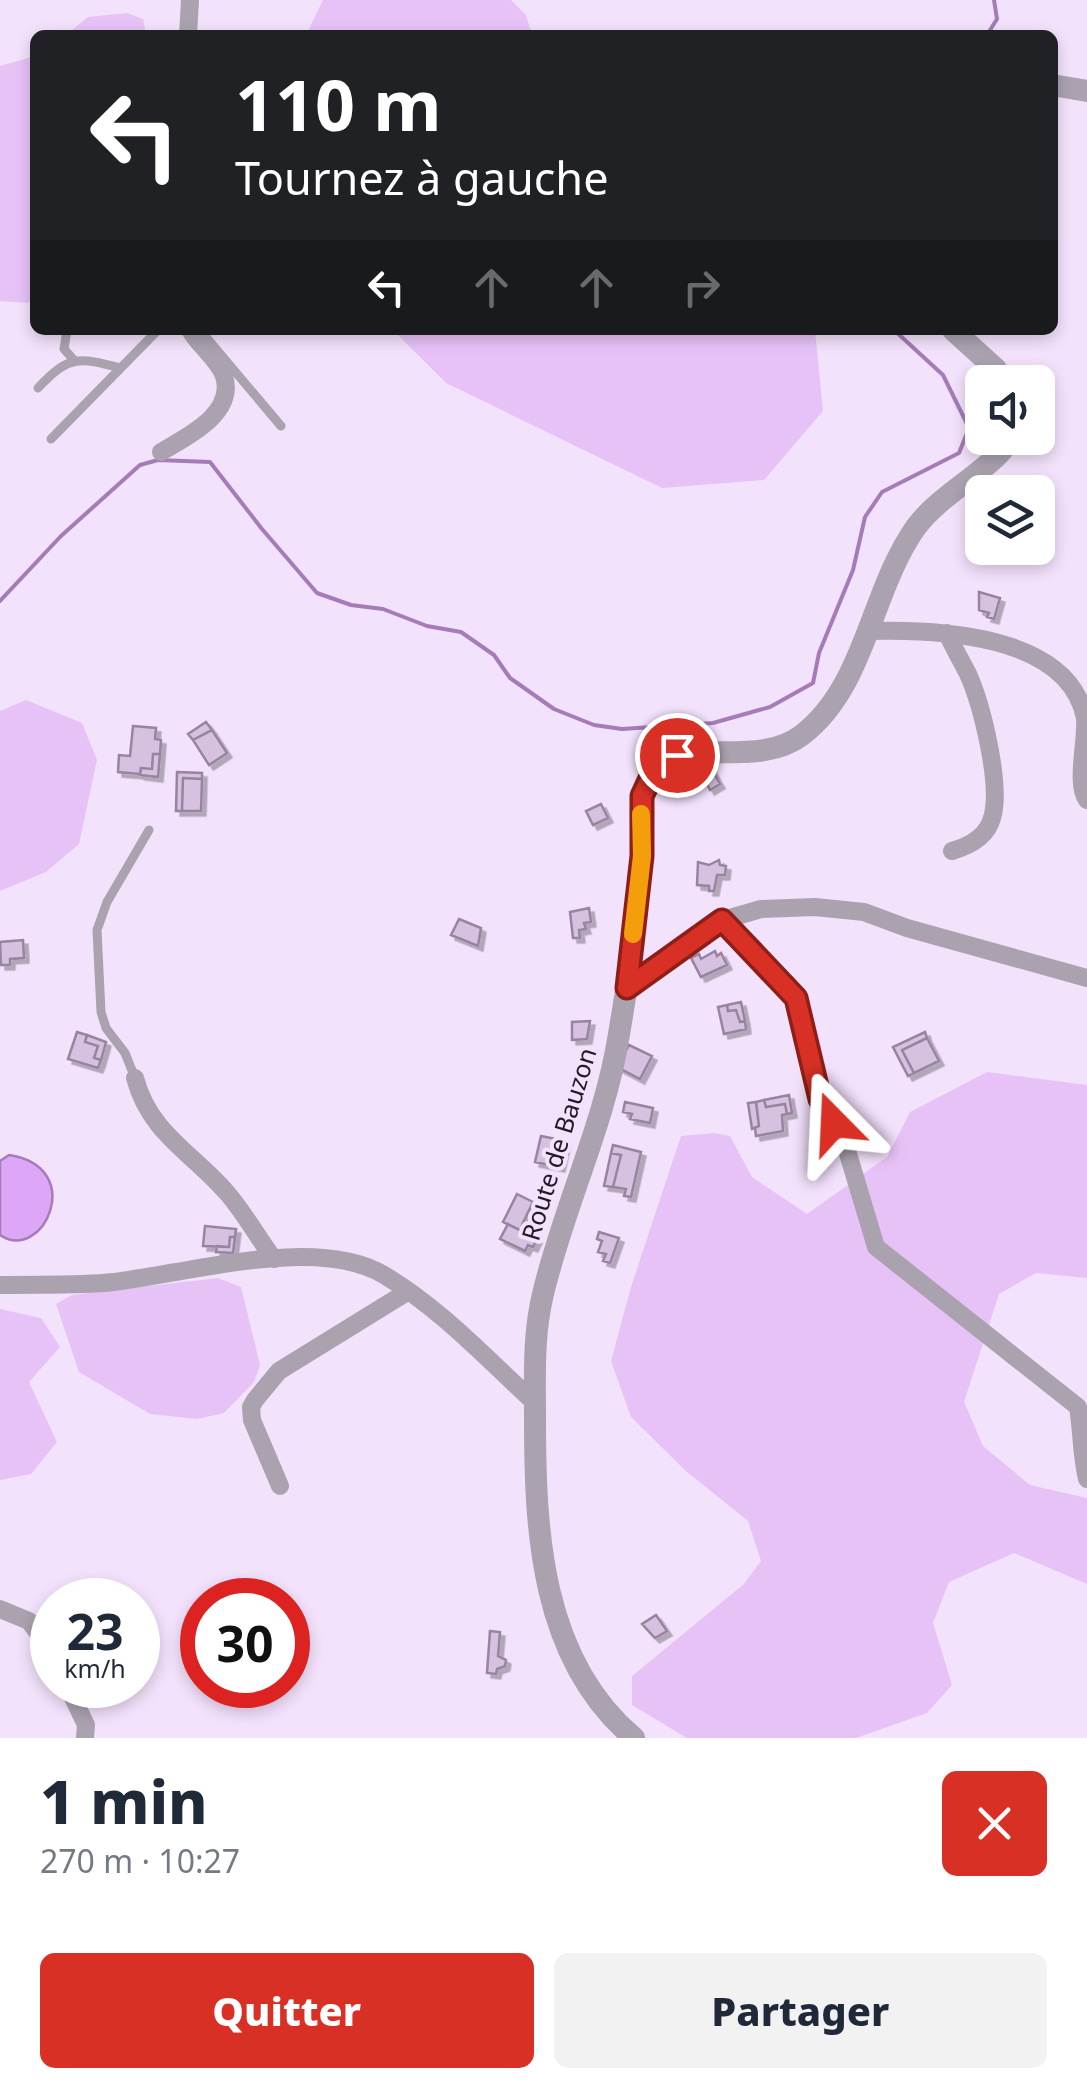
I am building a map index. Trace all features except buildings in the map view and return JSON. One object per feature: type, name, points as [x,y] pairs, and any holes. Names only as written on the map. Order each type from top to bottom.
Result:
[{"type":"street","points":[[188,30],[190,0]]},
{"type":"street","points":[[1058,86],[1087,91]]},
{"type":"street","points":[[160,452],[206,423],[225,393],[224,377],[194,335]]},
{"type":"street","points":[[959,335],[992,365]]},
{"type":"street","name":"Route de Bauzon","points":[[634,1738],[604,1707],[573,1663],[554,1612],[535,1498],[533,1359],[543,1292],[612,1076],[642,856],[642,796],[655,769],[677,755],[768,752],[804,734],[840,692],[891,568],[915,528],[944,496],[998,455]]},
{"type":"street","points":[[867,631],[947,632],[1002,644],[1049,664],[1071,684],[1086,716],[1086,752],[1080,783],[1087,800]]},
{"type":"street","points":[[947,632],[977,702],[994,783],[992,820],[984,833],[970,846],[952,850]]},
{"type":"street","points":[[627,988],[722,920],[761,910],[815,907],[864,912],[1087,978]]},
{"type":"street","points":[[722,920],[796,998],[820,1099],[846,1146],[876,1247],[1084,1406],[1080,1451],[1087,1478]]},
{"type":"street","points":[[135,1078],[141,1101],[156,1126],[230,1196],[274,1259]]},
{"type":"street","points":[[0,1285],[110,1282],[274,1259],[320,1256],[352,1262],[383,1274],[454,1328],[535,1403]]},
{"type":"street","points":[[280,1486],[252,1420],[254,1400],[280,1372],[407,1292]]},
{"type":"street","points":[[0,1609],[30,1622]]},
{"type":"street","points":[[78,1708],[86,1725],[85,1738]]},
{"type":"lane","points":[[67,335],[64,349],[73,359]]},
{"type":"lane","points":[[51,439],[150,335]]},
{"type":"lane","points":[[204,335],[281,426]]},
{"type":"lane","points":[[38,388],[60,365],[73,359],[121,368]]},
{"type":"lane","points":[[135,1078],[125,1053],[106,1028],[96,930],[107,902],[149,830]]},
{"type":"shaded area","points":[[323,0],[511,0],[526,15],[530,30],[308,30]]},
{"type":"shaded area","points":[[127,13],[143,19],[145,30],[72,30],[88,17]]},
{"type":"shaded area","points":[[30,57],[28,303],[0,301],[0,66]]},
{"type":"shaded area","points":[[398,335],[815,335],[823,411],[764,480],[662,488],[446,383]]},
{"type":"shaded area","points":[[26,700],[82,723],[97,760],[79,844],[46,872],[0,891],[0,711]]},
{"type":"shaded area","points":[[987,1072],[1087,1085],[1087,1278],[1036,1273],[999,1294],[964,1402],[983,1446],[1030,1485],[1087,1498],[1087,1584],[1014,1553],[949,1582],[933,1623],[952,1685],[927,1713],[856,1738],[687,1738],[632,1705],[632,1676],[744,1584],[761,1561],[748,1521],[686,1471],[631,1417],[611,1361],[681,1136],[730,1136],[752,1177],[807,1214],[887,1157],[910,1112]]},
{"type":"shaded area","points":[[9,1155],[33,1163],[47,1177],[52,1193],[43,1226],[31,1236],[16,1240],[0,1235],[0,1161]]},
{"type":"shaded area","points":[[218,1278],[241,1287],[260,1365],[254,1382],[224,1413],[197,1419],[150,1414],[79,1372],[56,1304],[72,1295]]},
{"type":"shaded area","points":[[0,1309],[41,1318],[60,1347],[29,1382],[57,1442],[31,1474],[0,1480]]},
{"type":"waterway","points":[[990,30],[997,19],[994,0]]},
{"type":"waterway","points":[[0,601],[61,536],[140,465],[158,460],[210,462],[317,593],[351,605],[383,609],[427,626],[461,632],[494,655],[510,678],[554,709],[594,725],[622,729],[713,723],[770,707],[813,683],[819,653],[853,570],[865,517],[882,492],[959,453],[969,428],[943,375],[899,335]]},
{"type":"slow traffic","points":[[633,934],[642,856],[641,814]]},
{"type":"route","points":[[677,755],[655,769],[642,796],[642,856],[627,988],[722,920],[796,998],[820,1099],[834,1123]]}]
